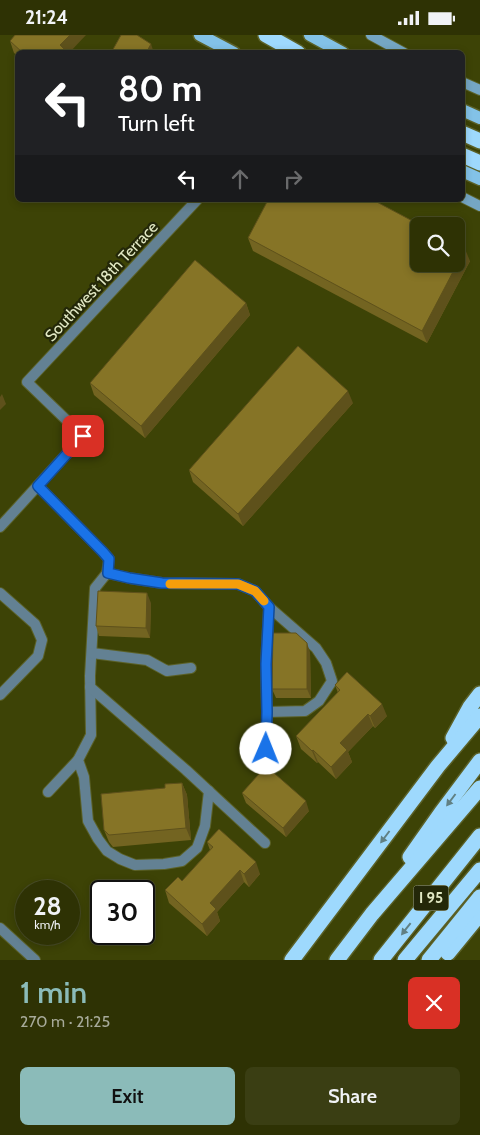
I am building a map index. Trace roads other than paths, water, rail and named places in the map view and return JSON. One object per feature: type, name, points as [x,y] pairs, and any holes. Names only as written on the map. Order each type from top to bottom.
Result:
[{"type":"highway","points":[[266,35],[293,50]]},
{"type":"highway","points":[[465,134],[480,141]]},
{"type":"highway","points":[[465,156],[480,163]]},
{"type":"highway","points":[[438,766],[470,707],[480,694]]},
{"type":"highway","points":[[292,960],[438,766],[480,716]]},
{"type":"highway","points":[[372,914],[424,836],[480,761]]},
{"type":"highway","points":[[337,960],[372,914],[480,788]]},
{"type":"highway","name":"I 95","points":[[382,960],[480,836]]},
{"type":"highway","points":[[406,960],[480,870]]},
{"type":"highway","points":[[428,960],[480,897]]},
{"type":"highway","points":[[442,960],[480,914]]},
{"type":"main road","points":[[200,35],[228,50]]},
{"type":"main road","points":[[310,35],[338,50]]},
{"type":"main road","points":[[371,35],[398,50]]},
{"type":"main road","points":[[465,84],[480,91]]},
{"type":"main road","points":[[465,111],[480,118]]},
{"type":"main road","points":[[465,172],[480,179]]},
{"type":"main road","points":[[465,198],[480,206]]},
{"type":"street","name":"Southwest 18th Terrace","points":[[38,486],[83,436],[27,382],[195,202]]},
{"type":"street","points":[[0,527],[38,486],[109,559],[108,573],[95,588],[90,687],[91,735],[78,760],[48,792]]},
{"type":"street","points":[[108,573],[162,583],[238,584],[255,591],[269,607],[316,648],[326,663],[332,681],[319,701],[305,711],[267,712]]},
{"type":"street","points":[[0,593],[35,624],[42,640],[38,655],[0,695]]},
{"type":"street","points":[[266,749],[266,664],[269,607]]},
{"type":"street","points":[[92,653],[147,660],[167,671],[191,668]]},
{"type":"street","points":[[90,687],[209,791],[265,843]]},
{"type":"street","points":[[78,760],[84,777],[88,821],[107,851],[120,859],[136,865],[182,861],[197,848],[205,826],[209,791]]},
{"type":"street","points":[[0,928],[36,960]]}]
